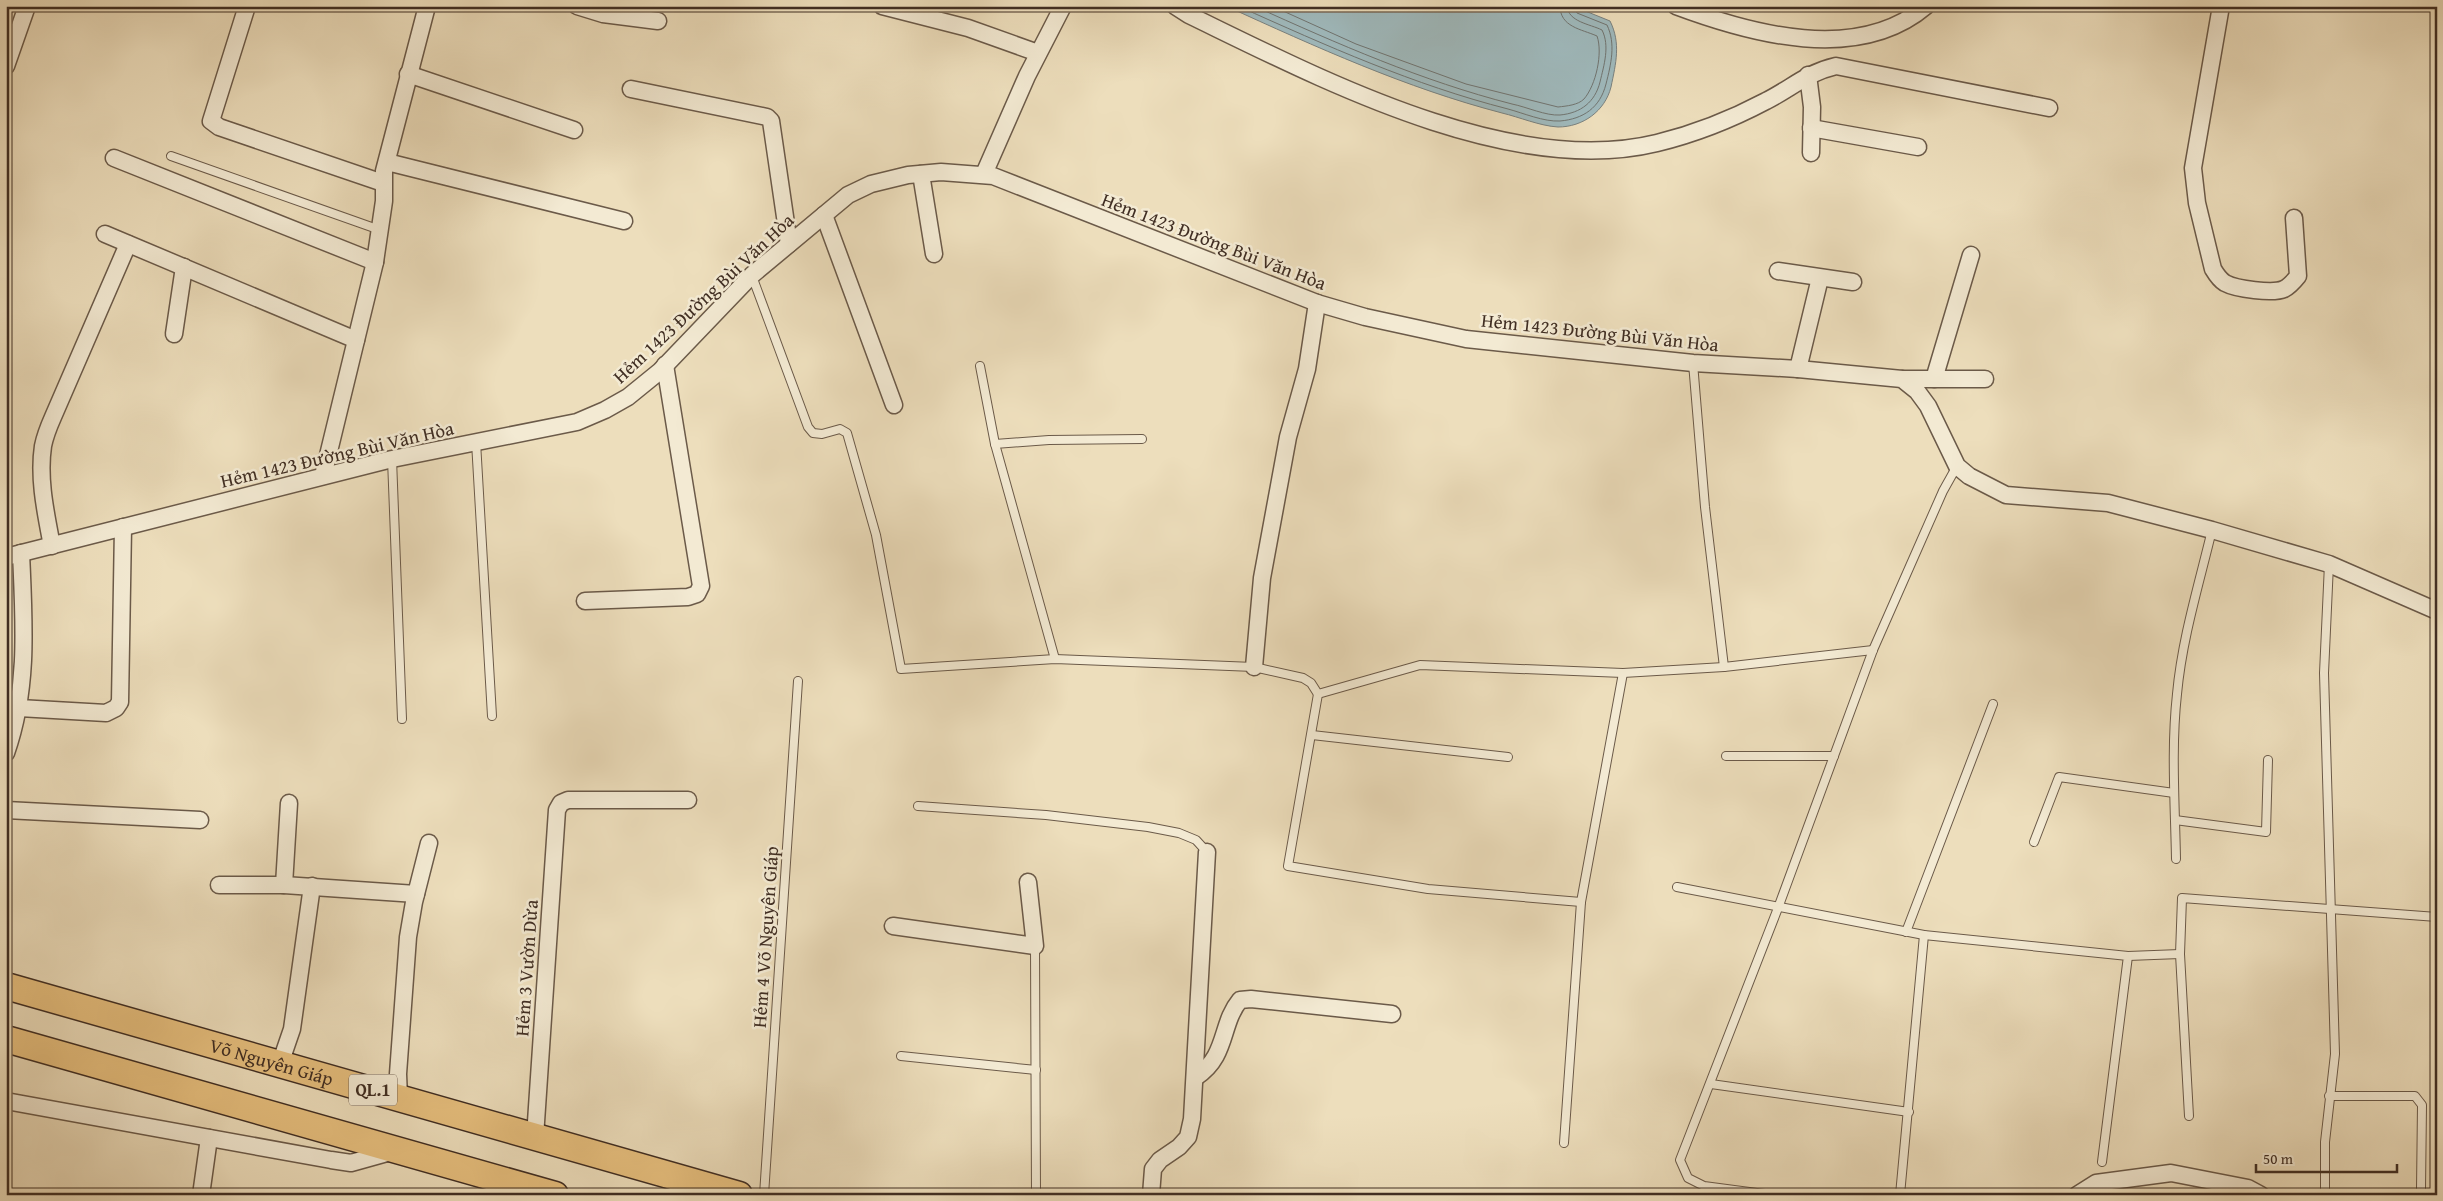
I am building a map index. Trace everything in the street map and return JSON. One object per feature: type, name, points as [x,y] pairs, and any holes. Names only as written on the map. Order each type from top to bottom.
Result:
[{"type":"highway","name":"Võ Nguyên Giáp","points":[[6,986],[739,1195]]},
{"type":"highway","points":[[6,1039],[555,1195]]},
{"type":"street","points":[[6,66],[27,6]]},
{"type":"street","points":[[247,6],[211,121],[219,128],[383,183]]},
{"type":"street","points":[[324,476],[376,262],[384,201],[383,183],[387,162],[408,74],[427,6]]},
{"type":"street","points":[[577,6],[658,21]]},
{"type":"street","points":[[882,6],[968,28],[1038,53]]},
{"type":"street","points":[[984,174],[1038,53],[1063,6]]},
{"type":"street","points":[[1176,6],[1189,15],[1319,78],[1423,119],[1522,144],[1602,151],[1657,143],[1720,122],[1768,100],[1808,75],[1836,66],[2049,108]]},
{"type":"street","points":[[1676,6],[1714,21],[1768,33],[1822,39],[1860,38],[1892,28],[1926,6]]},
{"type":"street","points":[[2221,6],[2193,168],[2197,203],[2216,276],[2225,283],[2248,289],[2282,290],[2290,285],[2298,276],[2294,218]]},
{"type":"street","points":[[408,74],[574,130]]},
{"type":"street","points":[[1808,75],[1811,153]]},
{"type":"street","points":[[631,89],[767,117],[771,121],[789,244]]},
{"type":"street","points":[[1811,128],[1918,147]]},
{"type":"street","points":[[114,158],[376,262]]},
{"type":"street","points":[[387,162],[624,222]]},
{"type":"street","name":"Hẻm 1423 Đường Bùi Văn Hòa","points":[[14,555],[392,459],[577,422],[605,410],[628,396],[665,365],[752,275],[848,195],[871,184],[941,172],[984,174],[1009,182],[1317,303],[1365,317],[1466,339],[1693,363],[1798,369],[1902,379],[1985,379]]},
{"type":"street","points":[[921,174],[934,254]]},
{"type":"street","points":[[824,214],[894,405]]},
{"type":"street","points":[[105,234],[356,340]]},
{"type":"street","points":[[52,546],[45,512],[41,467],[43,444],[52,417],[128,244]]},
{"type":"street","points":[[1934,379],[1971,255]]},
{"type":"street","points":[[174,334],[184,267]]},
{"type":"street","points":[[1778,271],[1852,282]]},
{"type":"street","points":[[1798,369],[1820,278]]},
{"type":"street","points":[[1254,666],[1262,578],[1288,437],[1307,369],[1317,303]]},
{"type":"street","points":[[585,601],[688,597],[697,594],[701,586],[665,365]]},
{"type":"street","points":[[1902,379],[1917,391],[1928,406],[1957,466],[1969,476],[2006,495],[2108,503],[2212,530],[2329,564],[2437,611]]},
{"type":"street","points":[[19,708],[106,713],[116,708],[120,702],[123,527]]},
{"type":"street","points":[[6,754],[19,708],[25,642],[14,555]]},
{"type":"street","name":"Hẻm 3 Vườn Dừa","points":[[535,1137],[557,810],[561,803],[568,800],[688,800]]},
{"type":"street","points":[[284,885],[289,803]]},
{"type":"street","points":[[6,810],[200,820]]},
{"type":"street","points":[[399,1098],[398,1074],[408,937],[416,894],[429,843]]},
{"type":"street","points":[[1151,1195],[1152,1170],[1160,1160],[1179,1147],[1188,1138],[1196,1077],[1207,852]]},
{"type":"street","points":[[893,926],[1035,946],[1028,882]]},
{"type":"street","points":[[219,885],[312,886],[416,894]]},
{"type":"street","points":[[280,1064],[292,1029],[312,886]]},
{"type":"street","points":[[1196,1077],[1205,1071],[1215,1059],[1233,1008],[1240,1000],[1251,998],[1392,1014]]},
{"type":"street","points":[[6,1102],[351,1163],[397,1150]]},
{"type":"street","points":[[201,1195],[209,1138]]},
{"type":"street","points":[[2077,1195],[2096,1183],[2171,1173],[2248,1188],[2261,1195]]},
{"type":"lane","points":[[171,156],[380,230]]},
{"type":"lane","points":[[752,275],[808,427],[813,433],[822,434],[840,430],[847,433],[876,535],[901,669],[1055,659],[1254,666],[1303,678],[1311,683],[1318,694],[1288,866],[1428,889],[1581,902]]},
{"type":"lane","points":[[1693,363],[1705,507],[1724,667]]},
{"type":"lane","points":[[980,366],[995,444],[1055,659]]},
{"type":"lane","points":[[995,444],[1049,440],[1142,439]]},
{"type":"lane","points":[[476,442],[492,716]]},
{"type":"lane","points":[[392,459],[402,719]]},
{"type":"lane","points":[[1772,1195],[1704,1186],[1688,1178],[1680,1160],[1778,908],[1873,650],[1943,491],[1957,466]]},
{"type":"lane","points":[[2176,859],[2174,793],[2177,695],[2181,662],[2212,530]]},
{"type":"lane","points":[[2325,1195],[2325,1142],[2335,1054],[2324,674],[2329,564]]},
{"type":"lane","points":[[1318,694],[1420,665],[1623,673],[1724,667],[1873,650]]},
{"type":"lane","points":[[1564,1143],[1581,902],[1623,673]]},
{"type":"lane","name":"Hẻm 4 Võ Nguyên Giáp","points":[[764,1195],[798,681]]},
{"type":"lane","points":[[1906,932],[1993,704]]},
{"type":"lane","points":[[1312,735],[1508,756]]},
{"type":"lane","points":[[1726,756],[1834,756]]},
{"type":"lane","points":[[2175,820],[2266,832],[2268,760]]},
{"type":"lane","points":[[2034,842],[2059,776],[2174,793]]},
{"type":"lane","points":[[918,806],[1046,815],[1148,827],[1179,833],[1196,840],[1207,852]]},
{"type":"lane","points":[[1677,887],[1924,936],[2128,956],[2180,954]]},
{"type":"lane","points":[[2188,1116],[2180,954],[2182,898],[2437,918]]},
{"type":"lane","points":[[1900,1195],[1924,936]]},
{"type":"lane","points":[[1035,946],[1036,1195]]},
{"type":"lane","points":[[2102,1162],[2128,956]]},
{"type":"lane","points":[[901,1056],[1036,1070]]},
{"type":"lane","points":[[1711,1084],[1909,1112]]},
{"type":"lane","points":[[2329,1096],[2414,1096],[2419,1100],[2422,1106],[2421,1189]]},
{"type":"water","points":[[1226,6],[1573,6],[1610,21],[1616,37],[1616,61],[1608,96],[1598,110],[1584,121],[1558,127],[1537,123],[1431,92],[1362,66]]}]
